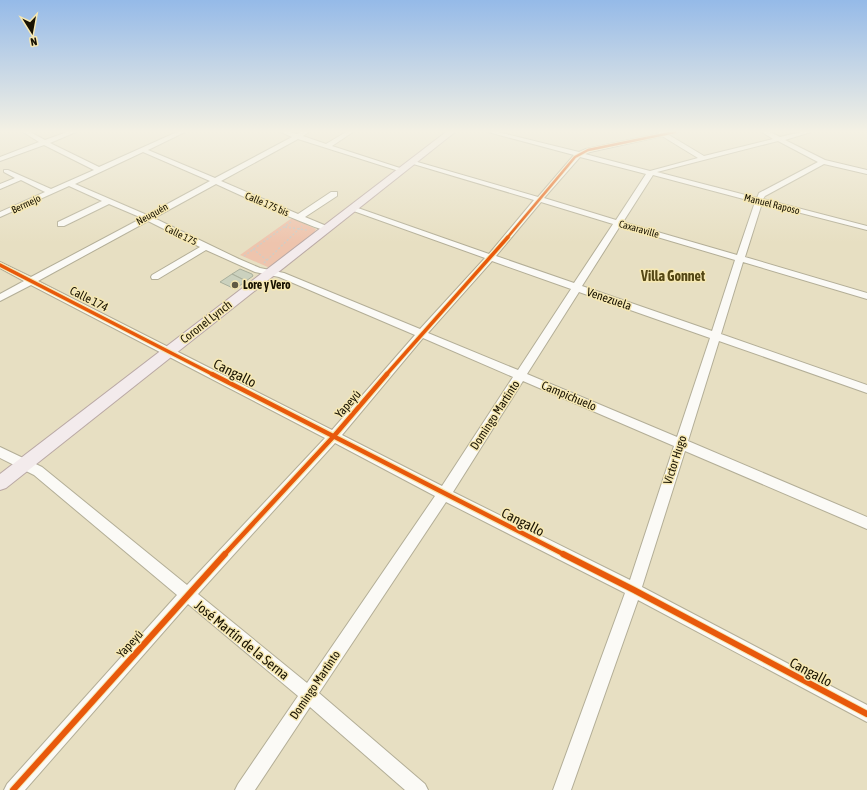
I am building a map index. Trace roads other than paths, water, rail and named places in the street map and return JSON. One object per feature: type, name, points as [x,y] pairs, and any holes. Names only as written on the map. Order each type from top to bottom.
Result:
[{"type":"main road","name":"Coronel Lynch","points":[[0,483],[401,170]]},
{"type":"street","name":"Calle 175 bis","points":[[186,169],[323,231]]},
{"type":"street","name":"Neuquén","points":[[0,298],[236,169]]},
{"type":"street","name":"Caxaraville","points":[[435,169],[867,296]]},
{"type":"street","name":"Yapeyú","points":[[13,790],[187,595],[334,436],[421,334],[490,258],[566,169]]},
{"type":"street","name":"Manuel Raposo","points":[[634,169],[867,228]]},
{"type":"street","points":[[651,173],[662,169]]},
{"type":"street","points":[[759,200],[762,195],[810,169]]},
{"type":"street","points":[[853,169],[867,172]]},
{"type":"street","name":"Bermejo","points":[[2,212],[52,192],[100,170]]},
{"type":"street","points":[[6,171],[52,192]]},
{"type":"street","name":"Domingo Martinto","points":[[244,790],[444,494],[651,173]]},
{"type":"street","points":[[0,187],[20,178]]},
{"type":"street","name":"Calle 175","points":[[70,184],[146,217],[236,261],[258,270],[275,269]]},
{"type":"street","points":[[296,219],[334,194]]},
{"type":"street","name":"Victor Hugo","points":[[562,790],[634,590],[759,200]]},
{"type":"street","points":[[61,224],[108,201]]},
{"type":"street","name":"Venezuela","points":[[352,209],[867,389]]},
{"type":"street","points":[[155,277],[205,247]]},
{"type":"street","name":"Calle 174","points":[[0,265],[168,351]]},
{"type":"street","name":"Campichuelo","points":[[275,269],[281,275],[867,523]]},
{"type":"street","name":"Cangallo","points":[[168,351],[444,494],[634,590],[867,714]]},
{"type":"street","name":"José Martín de la Serna","points":[[0,452],[13,460],[24,463],[38,471],[308,694],[420,790]]},
{"type":"place","name":"Lore y Vero","points":[[235,285]]},
{"type":"district","name":"Villa Gonnet","points":[[673,276]]}]
